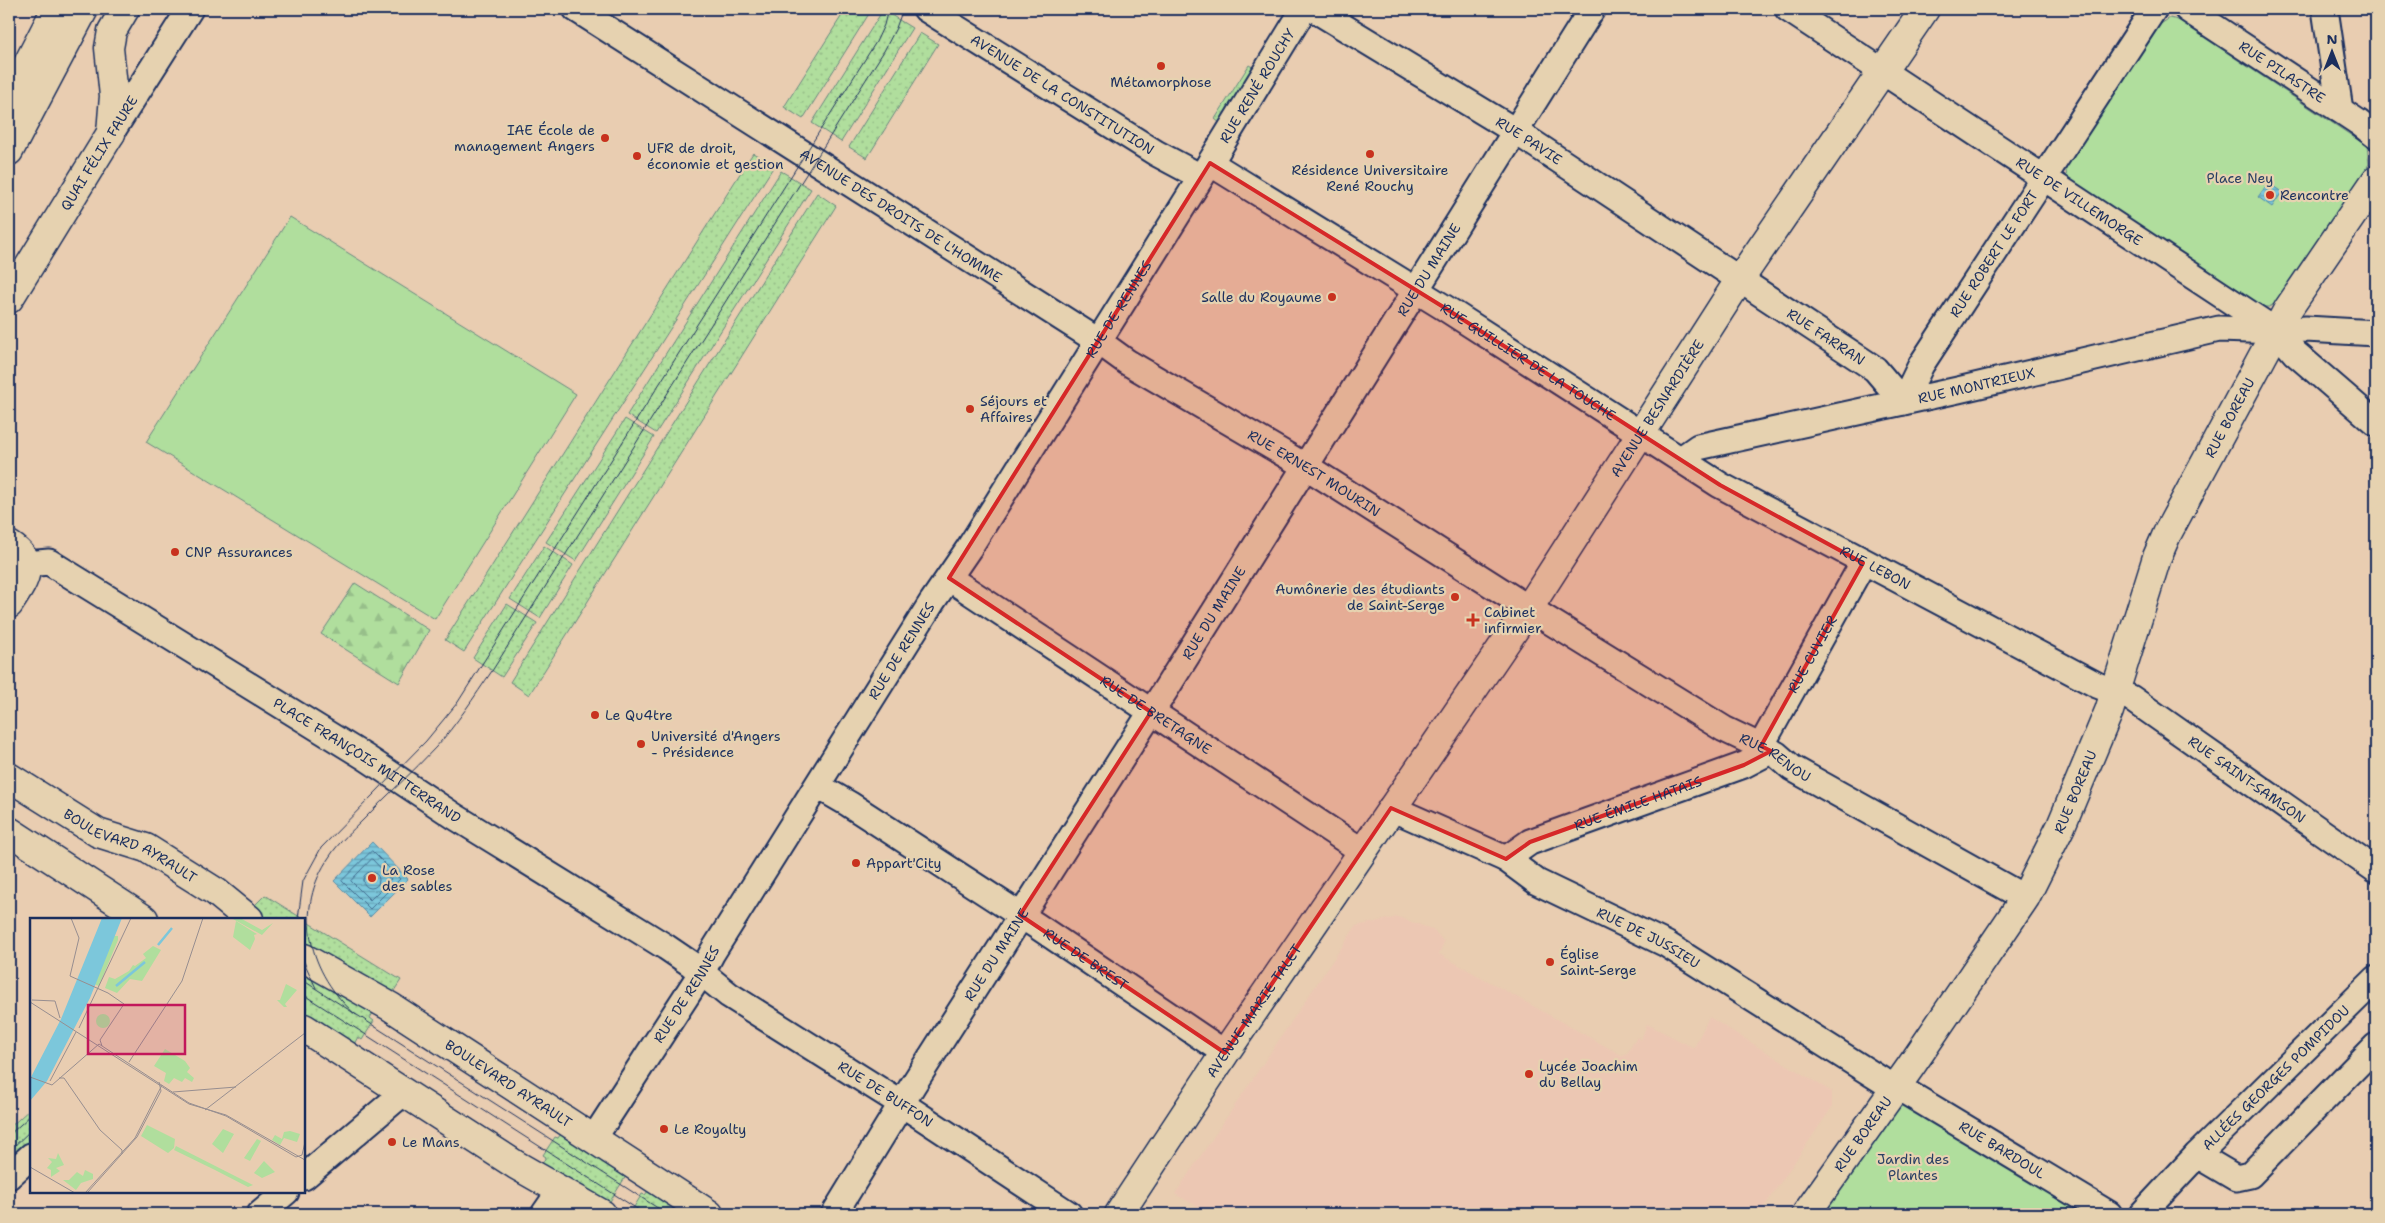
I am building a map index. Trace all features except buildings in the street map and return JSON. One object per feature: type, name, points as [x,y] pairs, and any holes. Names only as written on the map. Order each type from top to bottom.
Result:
[{"type":"main road","points":[[9,100],[56,9]]},
{"type":"main road","points":[[9,151],[84,9]]},
{"type":"main road","points":[[111,133],[114,96],[109,48],[112,31],[125,9]]},
{"type":"main road","name":"AVENUE BESNARDIÈRE","points":[[1391,808],[1529,608],[1642,435],[1740,279],[1925,9]]},
{"type":"main road","name":"QUAI FÉLIX FAURE","points":[[9,299],[111,133]]},
{"type":"main road","name":"RUE BOREAU","points":[[1806,1214],[2025,898],[2060,826],[2109,711],[2157,557],[2167,534],[2299,291],[2319,266],[2376,180]]},
{"type":"main road","points":[[9,604],[20,586],[18,554]]},
{"type":"main road","name":"BOULEVARD AYRAULT","points":[[9,777],[98,833],[146,848],[216,892],[248,918]]},
{"type":"main road","name":"AVENUE MARIE TALET","points":[[1119,1214],[1225,1053],[1391,808]]},
{"type":"main road","points":[[9,831],[142,918]]},
{"type":"main road","name":"BOULEVARD AYRAULT","points":[[305,959],[391,1006],[709,1214]]},
{"type":"main road","points":[[305,1029],[403,1093],[560,1191],[602,1214]]},
{"type":"street","name":"QUAI FÉLIX FAURE","points":[[111,133],[190,9]]},
{"type":"street","name":"AVENUE DES DROITS DE L'HOMME","points":[[576,9],[1098,341]]},
{"type":"street","name":"AVENUE DE LA CONSTITUTION","points":[[926,9],[1156,153],[1206,170]]},
{"type":"street","name":"RUE RENÉ ROUCHY","points":[[1206,170],[1304,9]]},
{"type":"street","name":"RUE PAVIE","points":[[1314,9],[1515,131],[1740,279]]},
{"type":"street","name":"RUE DU MAINE","points":[[834,1214],[1592,9]]},
{"type":"street","name":"RUE DE VILLEMORGE","points":[[1788,9],[2276,331],[2296,353],[2376,424]]},
{"type":"street","name":"RUE ROBERT LE FORT","points":[[1903,402],[1921,365],[2154,9]]},
{"type":"street","name":"RUE PILASTRE","points":[[2187,9],[2340,110],[2376,136]]},
{"type":"street","points":[[2325,9],[2340,110]]},
{"type":"street","name":"RUE DE RENNES","points":[[594,1138],[702,972],[712,953],[1206,170]]},
{"type":"street","name":"RUE GUILLIER DE LA TOUCHE","points":[[1206,170],[1416,290],[1642,435]]},
{"type":"street","name":"RUE FARRAN","points":[[1740,279],[1875,369],[1903,402]]},
{"type":"street","name":"RUE MONTRIEUX","points":[[1681,459],[1698,447],[2220,329],[2276,331],[2306,329],[2376,333]]},
{"type":"street","name":"RUE ERNEST MOURIN","points":[[1098,341],[1127,362],[1305,466],[1529,608]]},
{"type":"street","name":"RUE LEBON","points":[[1642,435],[1720,486],[1863,563],[2114,692]]},
{"type":"street","name":"PLACE FRANÇOIS MITTERRAND","points":[[18,554],[50,562],[365,757],[454,816],[702,972]]},
{"type":"street","name":"RUE CUVIER","points":[[1766,748],[1863,563]]},
{"type":"street","name":"RUE DE BRETAGNE","points":[[949,578],[1362,851]]},
{"type":"street","name":"RUE RENOU","points":[[1529,608],[1724,729],[1766,748],[1792,768],[2025,898]]},
{"type":"street","name":"RUE SAINT-SAMSON","points":[[2114,692],[2131,698],[2376,870]]},
{"type":"street","name":"RUE ÉMILE HATAIS","points":[[1506,859],[1530,842],[1744,765],[1766,748]]},
{"type":"street","name":"RUE DE BREST","points":[[818,786],[849,804],[1020,916],[1225,1053]]},
{"type":"street","name":"RUE DE JUSSIEU","points":[[1391,808],[1506,859],[1537,882],[1666,944],[1883,1081],[1896,1086]]},
{"type":"street","name":"RUE DE BUFFON","points":[[702,972],[729,995],[902,1104],[1069,1214]]},
{"type":"street","name":"ALLÉES GEORGES POMPIDOU","points":[[2142,1214],[2197,1155],[2376,979]]},
{"type":"street","name":"ALLÉES GEORGES POMPIDOU","points":[[2197,1155],[2236,1178],[2250,1175],[2376,1046]]},
{"type":"street","name":"RUE BARDOUL","points":[[1896,1086],[2109,1214]]},
{"type":"street","points":[[305,1176],[403,1093]]},
{"type":"street","points":[[9,1176],[30,1157]]},
{"type":"street","points":[[544,1214],[560,1191]]},
{"type":"street","points":[[260,1214],[285,1193]]},
{"type":"highlighted area","points":[[1210,163],[1445,308],[1720,485],[1863,563],[1761,746],[1771,751],[1744,765],[1530,842],[1506,859],[1391,808],[1225,1053],[1020,915],[1151,712],[949,578]]},
{"type":"shaded area","name":"Lycée Joachim du Bellay","points":[[1398,917],[1434,930],[1444,942],[1439,954],[1623,1056],[1627,1054],[1637,1037],[1641,1040],[1647,1024],[1694,1048],[1709,1017],[1832,1092],[1832,1107],[1759,1214],[1211,1214],[1175,1194],[1356,926]]},
{"type":"green space","points":[[846,9],[872,9],[803,119],[784,107]]},
{"type":"green space","points":[[883,10],[912,28],[841,142],[812,123]]},
{"type":"green space","name":"Place Ney","points":[[2170,18],[2178,20],[2367,146],[2369,164],[2280,300],[2269,307],[2262,307],[2067,180],[2066,170],[2069,159],[2159,25]]},
{"type":"green space","points":[[920,33],[938,44],[867,158],[849,147]]},
{"type":"green space","points":[[1249,65],[1256,69],[1221,124],[1215,119]]},
{"type":"green space","points":[[753,153],[774,166],[464,652],[445,640]]},
{"type":"green space","points":[[781,171],[811,189],[656,433],[627,415]]},
{"type":"green space","points":[[817,193],[836,206],[529,695],[510,682]]},
{"type":"green space","points":[[290,217],[576,394],[435,619],[146,442]]},
{"type":"green space","points":[[625,419],[654,437],[576,561],[546,542]]},
{"type":"green space","points":[[544,546],[573,565],[540,618],[510,599]]},
{"type":"green space","points":[[355,583],[429,630],[399,683],[321,634]]},
{"type":"green space","points":[[507,604],[537,623],[502,677],[473,658]]},
{"type":"green space","points":[[265,895],[301,918],[261,918],[251,909]]},
{"type":"green space","points":[[305,921],[401,980],[390,997],[305,948]]},
{"type":"green space","points":[[305,966],[347,998],[373,1013],[370,1018],[374,1021],[362,1040],[358,1037],[354,1044],[305,1013]]},
{"type":"green space","name":"Jardin des Plantes","points":[[1900,1104],[2085,1214],[1823,1214]]},
{"type":"green space","points":[[30,1109],[30,1142],[9,1162],[9,1128]]},
{"type":"green space","points":[[563,1131],[626,1176],[609,1203],[541,1165],[546,1157],[543,1155],[555,1137],[558,1138]]},
{"type":"green space","points":[[648,1191],[685,1214],[633,1214],[631,1212],[642,1194],[645,1195]]},
{"type":"water","points":[[2268,183],[2282,192],[2272,207],[2258,197]]},
{"type":"water","points":[[372,842],[408,879],[370,917],[334,881]]},
{"type":"tram line","points":[[298,918],[303,881],[321,848],[426,741],[458,702],[876,42],[884,25],[888,9]]},
{"type":"tram line","points":[[356,1015],[340,999],[327,980],[317,961],[311,940],[309,919],[311,898],[318,877],[341,841],[444,738],[492,671],[884,51],[903,9]]},
{"type":"tram line","points":[[305,964],[316,988]]},
{"type":"tram line","points":[[305,982],[667,1214]]},
{"type":"tram line","points":[[305,996],[645,1214]]},
{"type":"tram line","points":[[9,1135],[30,1116]]},
{"type":"tram line","points":[[9,1151],[30,1131]]},
{"type":"place","name":"Métamorphose","points":[[1161,66]]},
{"type":"place","name":"IAE École de management Angers","points":[[605,138]]},
{"type":"place","name":"Résidence Universitaire René Rouchy","points":[[1370,154]]},
{"type":"place","name":"UFR de droit, économie et gestion","points":[[637,156]]},
{"type":"place","name":"Rencontre","points":[[2270,195]]},
{"type":"place","name":"Salle du Royaume","points":[[1332,297]]},
{"type":"place","name":"Séjours et Affaires","points":[[970,409]]},
{"type":"place","name":"CNP Assurances","points":[[175,552]]},
{"type":"place","name":"Aumônerie des étudiants de Saint-Serge","points":[[1455,597]]},
{"type":"place","name":"Cabinet infirmier","points":[[1473,620]]},
{"type":"place","name":"Le Qu4tre","points":[[595,715]]},
{"type":"place","name":"Université d'Angers - Présidence","points":[[641,744]]},
{"type":"place","name":"Appart'City","points":[[856,863]]},
{"type":"place","name":"La Rose des sables","points":[[372,878]]},
{"type":"place","name":"Église Saint-Serge","points":[[1550,962]]},
{"type":"place","name":"Lycée Joachim du Bellay","points":[[1529,1074]]},
{"type":"place","name":"Le Royalty","points":[[664,1129]]},
{"type":"place","name":"Le Mans","points":[[392,1142]]}]
